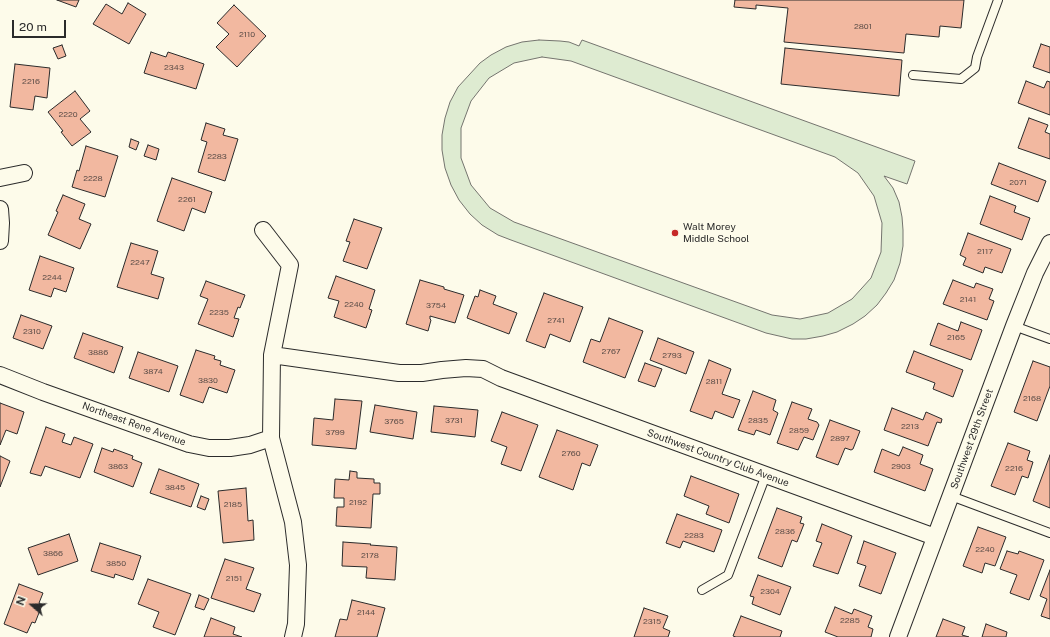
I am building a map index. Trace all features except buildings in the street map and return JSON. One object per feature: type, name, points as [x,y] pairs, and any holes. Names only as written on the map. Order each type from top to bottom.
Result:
[{"type":"street","points":[[0,178],[24,173]]},
{"type":"street","points":[[0,209],[0,241]]},
{"type":"street","points":[[263,230],[290,265],[272,355],[272,438],[293,522],[298,565],[296,624],[293,637]]},
{"type":"street","name":"Southwest 29th Street","points":[[898,637],[1014,326],[1035,272],[1050,243]]},
{"type":"street","name":"Southwest Country Club Avenue","points":[[272,355],[399,373],[422,373],[466,368],[483,369],[501,378],[936,537]]},
{"type":"street","name":"Northeast Rene Avenue","points":[[0,375],[43,392],[189,444],[209,448],[230,448],[250,445],[272,438]]},
{"type":"lane","points":[[913,75],[961,79],[974,68],[998,0]]},
{"type":"lane","points":[[1014,326],[1050,339]]},
{"type":"lane","points":[[702,590],[728,575],[766,475]]},
{"type":"lane","points":[[951,496],[1050,533]]},
{"type":"green space","points":[[539,40],[560,41],[569,42],[579,46],[582,40],[915,161],[907,184],[884,176],[893,188],[899,202],[903,230],[903,246],[900,263],[894,280],[886,293],[877,305],[865,316],[837,332],[806,339],[792,339],[766,333],[511,240],[498,235],[482,225],[470,214],[459,200],[451,185],[445,168],[442,150],[442,135],[445,118],[450,102],[458,87],[480,63],[506,47],[522,42]],"holes":[[[542,57],[571,61],[835,157],[858,173],[874,196],[882,223],[881,252],[871,278],[852,299],[828,313],[800,319],[772,315],[514,222],[490,208],[471,185],[461,158],[461,128],[471,101],[489,78],[514,63]]]},
{"type":"place","name":"Walt Morey Middle School","points":[[675,233]]}]
